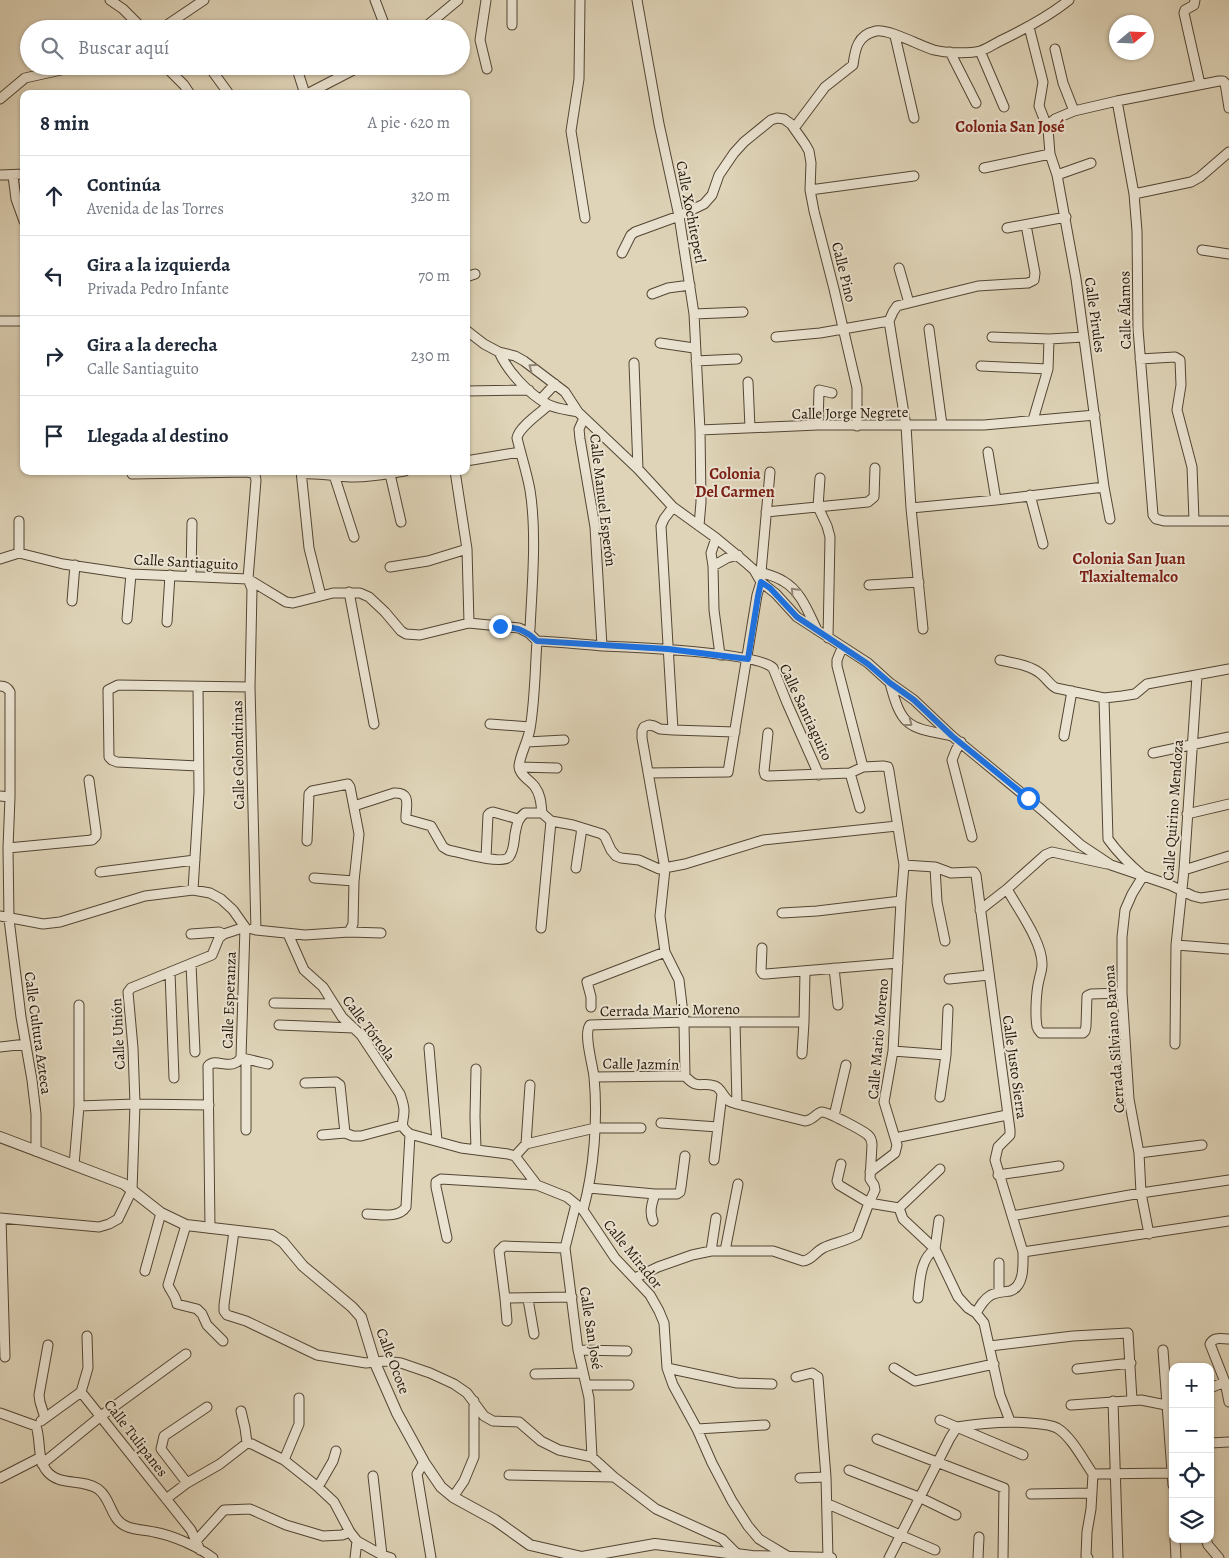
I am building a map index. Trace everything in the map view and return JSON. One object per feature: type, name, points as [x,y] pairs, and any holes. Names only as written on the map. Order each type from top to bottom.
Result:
[{"type":"street","points":[[110,0],[136,20]]},
{"type":"street","points":[[174,20],[204,0]]},
{"type":"street","points":[[375,0],[383,20]]},
{"type":"street","points":[[434,20],[458,0]]},
{"type":"street","points":[[486,0],[480,40],[487,69]]},
{"type":"street","points":[[512,0],[512,25]]},
{"type":"street","points":[[580,0],[579,79],[571,131],[585,218]]},
{"type":"street","name":"Calle Xochitepetl","points":[[637,0],[659,124],[679,216],[690,285],[694,314],[694,348],[700,430]]},
{"type":"street","points":[[622,253],[631,235],[635,232],[679,216],[704,204],[712,195],[719,175],[734,153],[744,142],[771,120],[784,119],[795,127],[825,87],[853,66],[854,51],[862,39],[876,32],[889,33],[935,50],[950,52],[980,51],[1029,27],[1069,0]]},
{"type":"street","points":[[1195,0],[1194,5],[1185,10],[1184,13],[1200,84]]},
{"type":"street","points":[[1029,27],[1043,82],[1039,106],[1048,129]]},
{"type":"street","points":[[895,36],[914,118]]},
{"type":"street","points":[[1055,49],[1063,83],[1074,111]]},
{"type":"street","points":[[980,51],[1004,107]]},
{"type":"street","points":[[950,52],[976,103]]},
{"type":"street","points":[[0,99],[25,78],[38,75]]},
{"type":"street","points":[[174,75],[187,90]]},
{"type":"street","points":[[215,75],[226,90]]},
{"type":"street","points":[[299,75],[305,90]]},
{"type":"street","points":[[314,90],[343,75]]},
{"type":"street","points":[[1048,129],[1050,122],[1054,119],[1074,111],[1200,84],[1223,81],[1225,83],[1229,108]]},
{"type":"street","name":"Calle Álamos","points":[[1117,101],[1134,194],[1137,231],[1138,329],[1153,515],[1156,519],[1164,520],[1194,520]]},
{"type":"street","name":"Calle Pino","points":[[795,127],[809,151],[811,163],[810,190],[814,211],[857,388],[857,426]]},
{"type":"street","name":"Calle Pirules","points":[[1048,129],[1050,154],[1057,175],[1066,217],[1076,279],[1110,519]]},
{"type":"street","points":[[1134,194],[1190,182],[1200,177],[1229,152]]},
{"type":"street","points":[[984,168],[1050,154]]},
{"type":"street","points":[[1057,175],[1091,163]]},
{"type":"street","points":[[0,175],[20,175]]},
{"type":"street","points":[[13,176],[16,198],[20,210]]},
{"type":"street","points":[[810,190],[914,176]]},
{"type":"street","points":[[1007,228],[1066,217]]},
{"type":"street","points":[[923,629],[911,508],[906,426],[889,321],[897,306],[978,286],[1028,283],[1034,280],[1036,273],[1026,225]]},
{"type":"street","points":[[1202,250],[1229,254]]},
{"type":"street","points":[[899,268],[909,303]]},
{"type":"street","points":[[652,294],[668,288],[690,285]]},
{"type":"street","points":[[694,314],[742,312]]},
{"type":"street","points":[[0,321],[20,321]]},
{"type":"street","points":[[776,337],[820,333],[889,321]]},
{"type":"street","points":[[929,329],[942,425]]},
{"type":"street","points":[[470,333],[499,352],[515,356],[524,361],[565,392],[581,415],[638,469],[673,507],[757,571],[783,580],[794,589],[805,604],[817,630]]},
{"type":"street","points":[[992,337],[1049,339],[1084,337]]},
{"type":"street","points":[[1033,420],[1048,369],[1049,339]]},
{"type":"street","points":[[660,343],[694,348]]},
{"type":"street","points":[[499,352],[508,368],[529,390],[549,405],[581,415]]},
{"type":"street","points":[[1140,359],[1175,357],[1180,360],[1181,385],[1177,410],[1192,467],[1194,520],[1229,521]]},
{"type":"street","points":[[696,361],[737,359]]},
{"type":"street","points":[[634,363],[638,469]]},
{"type":"street","points":[[981,366],[1048,369]]},
{"type":"street","points":[[748,382],[750,428]]},
{"type":"street","points":[[541,399],[555,384]]},
{"type":"street","points":[[470,391],[529,390]]},
{"type":"street","points":[[818,426],[819,390],[832,393]]},
{"type":"street","points":[[529,633],[533,562],[532,506],[530,489],[517,438],[518,434],[549,405]]},
{"type":"street","name":"Calle Manuel Esperón","points":[[581,415],[580,439],[596,534],[602,646]]},
{"type":"street","name":"Calle Jorge Negrete","points":[[700,430],[818,426],[984,425],[1095,415]]},
{"type":"street","points":[[699,526],[701,502],[700,430]]},
{"type":"street","points":[[470,460],[520,452]]},
{"type":"street","points":[[988,452],[996,500]]},
{"type":"street","points":[[766,512],[868,502],[874,497],[875,468]]},
{"type":"street","points":[[649,773],[728,772],[761,582],[757,571],[770,472]]},
{"type":"street","name":"Calle Golondrinas","points":[[254,475],[256,480],[248,579],[252,589],[250,687],[256,930]]},
{"type":"street","points":[[302,475],[309,548],[321,596]]},
{"type":"street","points":[[334,475],[354,537]]},
{"type":"street","points":[[390,475],[401,522]]},
{"type":"street","points":[[456,475],[467,548],[469,623]]},
{"type":"street","points":[[820,478],[818,507],[830,537],[828,638]]},
{"type":"street","points":[[911,508],[1104,487]]},
{"type":"street","points":[[1030,495],[1043,544]]},
{"type":"street","points":[[673,507],[661,526],[673,730]]},
{"type":"street","points":[[0,559],[19,553],[18,521]]},
{"type":"street","points":[[191,576],[192,523]]},
{"type":"street","points":[[716,538],[711,553],[714,610],[720,655]]},
{"type":"street","points":[[390,567],[428,561],[467,548]]},
{"type":"street","name":"Calle Santiaguito","points":[[19,553],[63,564],[130,574],[248,579],[286,602],[293,603],[333,592],[360,593],[369,597],[385,612],[400,631],[406,634],[420,635],[469,623],[515,627],[529,633],[537,641],[668,649],[748,659],[768,664],[773,668],[786,703],[820,775]]},
{"type":"street","points":[[713,566],[727,558],[738,555]]},
{"type":"street","points":[[72,601],[75,565]]},
{"type":"street","points":[[126,619],[130,574]]},
{"type":"street","points":[[167,622],[170,575]]},
{"type":"street","points":[[761,582],[770,588],[797,617],[868,664],[914,700],[952,736],[1042,810],[1081,845],[1111,864]]},
{"type":"street","points":[[869,584],[919,582]]},
{"type":"street","points":[[348,592],[374,724]]},
{"type":"street","points":[[537,641],[528,742],[519,768],[540,795],[542,813]]},
{"type":"street","points":[[768,734],[764,767],[765,775],[850,773],[863,767],[837,666],[837,660],[842,648]]},
{"type":"street","points":[[1000,660],[1028,666],[1041,674],[1056,688],[1104,698],[1135,694],[1147,684],[1229,670]]},
{"type":"street","name":"Calle Quirino Mendoza","points":[[1176,1044],[1176,945],[1184,870],[1197,676]]},
{"type":"street","points":[[890,683],[897,705],[906,722],[922,730],[952,736]]},
{"type":"street","points":[[198,766],[117,762],[112,760],[109,757],[108,690],[118,685],[250,687]]},
{"type":"street","name":"Calle Cultura Azteca","points":[[4,687],[10,692],[8,848],[10,919],[36,1114],[36,1151]]},
{"type":"street","points":[[193,890],[199,792],[198,687]]},
{"type":"street","points":[[1064,736],[1072,691]]},
{"type":"street","points":[[1104,698],[1108,839],[1128,863],[1143,876]]},
{"type":"street","points":[[490,724],[530,727]]},
{"type":"street","points":[[685,1076],[684,1022],[679,980],[665,952],[660,916],[665,869],[642,731],[644,727],[649,725],[660,729],[735,732]]},
{"type":"street","points":[[1153,753],[1229,737]]},
{"type":"street","points":[[528,742],[564,740]]},
{"type":"street","points":[[961,742],[952,760],[972,837]]},
{"type":"street","name":"Calle Mario Moreno","points":[[863,767],[888,767],[904,865],[893,1051],[884,1102],[895,1138]]},
{"type":"street","points":[[519,768],[557,768]]},
{"type":"street","points":[[850,773],[860,808]]},
{"type":"street","points":[[8,848],[92,840],[96,836],[96,831],[89,780]]},
{"type":"street","points":[[307,841],[309,794],[312,791],[348,784],[359,834],[354,881],[353,924],[349,932]]},
{"type":"street","points":[[354,806],[400,792],[405,796],[408,803],[406,819],[431,826],[443,847],[448,850],[504,860],[510,856],[513,849],[518,819],[525,813],[542,813],[551,821],[573,825],[602,834],[616,856],[639,860],[659,869],[685,864],[763,840],[898,826]]},
{"type":"street","points":[[0,796],[10,798]]},
{"type":"street","points":[[1187,814],[1229,804]]},
{"type":"street","points":[[486,858],[488,816],[490,813],[493,812],[518,819]]},
{"type":"street","points":[[541,928],[551,821]]},
{"type":"street","points":[[576,868],[582,828]]},
{"type":"street","points":[[980,910],[1045,855],[1052,852],[1111,864],[1170,884],[1181,891],[1201,898],[1229,894]]},
{"type":"street","points":[[1184,870],[1229,856]]},
{"type":"street","points":[[100,872],[195,860]]},
{"type":"street","points":[[904,865],[935,867],[952,873],[974,872],[980,910]]},
{"type":"street","points":[[935,867],[937,902],[945,941]]},
{"type":"street","name":"Cerrada Silviano Barona","points":[[1143,876],[1125,910],[1122,937],[1122,993],[1129,1099],[1139,1153],[1141,1193],[1149,1234]]},
{"type":"street","points":[[314,878],[354,881]]},
{"type":"street","points":[[1007,889],[1038,942],[1042,954],[1037,1009],[1037,1028],[1041,1033],[1083,1033],[1086,1026],[1087,996],[1090,994],[1122,993]]},
{"type":"street","points":[[0,916],[43,924],[60,922],[145,896],[193,890],[210,893],[221,899],[233,910],[245,927]]},
{"type":"street","points":[[782,913],[817,912],[901,901]]},
{"type":"street","name":"Calle Justo Sierra","points":[[976,1313],[983,1301],[991,1294],[1012,1290],[1020,1282],[1023,1264],[1023,1252],[995,1160],[998,1147],[1010,1135],[980,910]]},
{"type":"street","points":[[191,934],[218,932],[224,934],[245,927],[256,930],[306,935],[349,932],[381,933]]},
{"type":"street","name":"Calle Esperanza","points":[[209,1105],[208,1066],[213,1062],[235,1064],[244,1058],[245,927]]},
{"type":"street","name":"Calle Unión","points":[[132,1190],[136,1104],[128,992],[131,988],[212,955],[219,938],[224,934]]},
{"type":"street","name":"Calle Tórtola","points":[[288,934],[304,970],[323,986],[342,1017],[368,1044],[400,1094],[404,1104],[402,1125]]},
{"type":"street","points":[[1176,945],[1229,949]]},
{"type":"street","points":[[762,948],[761,971],[763,974],[898,963]]},
{"type":"street","points":[[592,1007],[587,982],[665,952]]},
{"type":"street","points":[[191,964],[195,1052]]},
{"type":"street","points":[[834,968],[838,1006]]},
{"type":"street","points":[[170,972],[174,1078]]},
{"type":"street","points":[[802,1054],[805,972]]},
{"type":"street","points":[[949,979],[989,975]]},
{"type":"street","points":[[274,1003],[333,1004]]},
{"type":"street","points":[[74,1165],[79,1106],[79,1005]]},
{"type":"street","points":[[940,1097],[946,1055],[948,1010]]},
{"type":"street","name":"Cerrada Mario Moreno","points":[[594,1077],[587,1038],[590,1025],[684,1022],[804,1022]]},
{"type":"street","points":[[735,1022],[737,1104]]},
{"type":"street","points":[[279,1025],[354,1028]]},
{"type":"street","points":[[0,1047],[26,1044]]},
{"type":"street","points":[[430,1048],[437,1140]]},
{"type":"street","points":[[893,1051],[946,1055]]},
{"type":"street","points":[[246,1130],[244,1058],[268,1064]]},
{"type":"street","points":[[635,1278],[658,1267],[692,1255],[711,1251],[773,1252],[803,1261],[808,1260],[823,1248],[857,1236],[874,1190],[874,1185],[870,1179],[872,1140],[866,1133],[834,1116],[846,1065]]},
{"type":"street","points":[[476,1070],[476,1149]]},
{"type":"street","name":"Calle Jazmín","points":[[594,1077],[685,1076],[692,1084],[718,1088],[728,1101],[737,1104],[805,1121],[814,1119],[822,1112],[834,1116]]},
{"type":"street","points":[[447,1238],[436,1186],[436,1182],[442,1179],[536,1186],[567,1197],[579,1207],[589,1188],[595,1128],[594,1077]]},
{"type":"street","points":[[305,1083],[336,1082],[340,1085],[345,1132]]},
{"type":"street","points":[[526,1144],[530,1085]]},
{"type":"street","points":[[714,1160],[722,1094]]},
{"type":"street","points":[[79,1106],[136,1104],[209,1105],[210,1228]]},
{"type":"street","points":[[870,1172],[895,1153],[895,1138],[1007,1115]]},
{"type":"street","points":[[661,1123],[718,1127]]},
{"type":"street","points":[[322,1135],[345,1132],[353,1136],[361,1136],[402,1125],[404,1130],[410,1134],[437,1140],[460,1148],[515,1156],[536,1186]]},
{"type":"street","points":[[515,1156],[526,1144],[595,1128],[641,1128]]},
{"type":"street","points":[[367,1214],[396,1214],[403,1212],[406,1208],[410,1134]]},
{"type":"street","name":"Calle Ocote","points":[[0,1137],[114,1179],[124,1184],[162,1213],[186,1225],[272,1235],[283,1242],[303,1266],[352,1307],[360,1317],[376,1363],[397,1413],[424,1462],[441,1487],[453,1497],[495,1520],[530,1545],[582,1558],[655,1544],[718,1555],[737,1554],[752,1557],[830,1558]]},
{"type":"street","points":[[1139,1153],[1202,1145]]},
{"type":"street","points":[[589,1188],[677,1194],[680,1192],[685,1156]]},
{"type":"street","points":[[841,1164],[837,1181],[839,1185],[869,1203],[899,1208]]},
{"type":"street","points":[[998,1175],[1059,1166]]},
{"type":"street","points":[[899,1208],[940,1169]]},
{"type":"street","points":[[1012,1216],[1141,1193],[1229,1180]]},
{"type":"street","points":[[725,1251],[738,1184]]},
{"type":"street","points":[[5,1357],[0,1218],[99,1227],[118,1219],[129,1200],[132,1190]]},
{"type":"street","points":[[653,1221],[651,1209],[655,1194]]},
{"type":"street","name":"Calle San José","points":[[579,1207],[566,1248],[578,1350],[589,1398],[592,1457]]},
{"type":"street","name":"Calle Mirador","points":[[579,1207],[615,1258],[650,1295],[664,1323],[667,1368],[673,1385],[732,1501],[758,1539],[790,1557]]},
{"type":"street","points":[[899,1208],[903,1219],[936,1249]]},
{"type":"street","points":[[145,1271],[162,1213]]},
{"type":"street","points":[[711,1251],[716,1218]]},
{"type":"street","points":[[938,1220],[936,1249],[946,1275],[958,1297],[984,1323],[1000,1395],[1010,1421]]},
{"type":"street","points":[[1023,1252],[1229,1221]]},
{"type":"street","points":[[186,1225],[168,1285],[176,1296],[177,1304],[197,1309],[208,1325],[223,1341]]},
{"type":"street","points":[[234,1231],[224,1305],[224,1311],[227,1314],[316,1354],[343,1360],[402,1363],[454,1384],[467,1394],[484,1416],[493,1421],[519,1422],[541,1441],[559,1450],[592,1457],[614,1477],[656,1509],[722,1539],[737,1554]]},
{"type":"street","points":[[507,1321],[500,1248],[504,1246],[566,1248]]},
{"type":"street","points":[[918,1298],[921,1269],[930,1253],[936,1249]]},
{"type":"street","points":[[998,1263],[1000,1292]]},
{"type":"street","points":[[505,1298],[572,1297]]},
{"type":"street","points":[[528,1299],[534,1334]]},
{"type":"street","points":[[990,1346],[1073,1336],[1128,1333],[1132,1400]]},
{"type":"street","points":[[36,1426],[81,1392],[88,1368],[87,1336]]},
{"type":"street","points":[[1229,1339],[1218,1338],[1210,1344],[1225,1382],[1229,1402]]},
{"type":"street","points":[[45,1418],[39,1395],[48,1344]]},
{"type":"street","points":[[578,1350],[627,1351]]},
{"type":"street","points":[[1163,1350],[1169,1396]]},
{"type":"street","points":[[0,1478],[41,1460],[186,1354]]},
{"type":"street","points":[[1077,1369],[1131,1363]]},
{"type":"street","points":[[894,1368],[915,1381],[994,1364]]},
{"type":"street","points":[[667,1368],[737,1383],[772,1384]]},
{"type":"street","points":[[535,1374],[583,1373]]},
{"type":"street","points":[[796,1377],[812,1374],[818,1377],[828,1504],[830,1558]]},
{"type":"street","points":[[1214,1386],[1225,1382]]},
{"type":"street","points":[[586,1385],[629,1385]]},
{"type":"street","name":"Calle Tulipanes","points":[[81,1392],[191,1530],[198,1546]]},
{"type":"street","points":[[284,1460],[299,1424],[299,1398]]},
{"type":"street","points":[[1071,1405],[1132,1400],[1169,1404]]},
{"type":"street","points":[[1113,1401],[1118,1558]]},
{"type":"street","points":[[453,1497],[464,1481],[474,1457],[474,1402]]},
{"type":"street","points":[[187,1484],[161,1449],[161,1443],[164,1436],[207,1407]]},
{"type":"street","points":[[1170,1408],[1171,1453]]},
{"type":"street","points":[[241,1412],[247,1443]]},
{"type":"street","points":[[0,1413],[36,1426]]},
{"type":"street","points":[[940,1420],[1023,1455]]},
{"type":"street","points":[[957,1427],[986,1422],[1010,1421],[1057,1428],[1068,1438],[1093,1474],[1092,1509],[1086,1556],[1088,1558]]},
{"type":"street","points":[[697,1429],[765,1425]]},
{"type":"street","points":[[36,1426],[41,1460],[49,1474],[60,1480],[84,1483],[98,1489],[106,1497],[117,1520],[125,1527],[156,1532],[198,1546],[213,1558]]},
{"type":"street","points":[[889,1558],[957,1427]]},
{"type":"street","points":[[877,1439],[1004,1488],[1003,1558]]},
{"type":"street","points":[[1214,1444],[1229,1442]]},
{"type":"street","points":[[247,1443],[284,1460],[318,1487],[334,1502],[357,1541],[391,1558]]},
{"type":"street","points":[[166,1499],[220,1464],[247,1443]]},
{"type":"street","points":[[318,1487],[333,1461],[336,1451]]},
{"type":"street","points":[[424,1462],[417,1474],[431,1558]]},
{"type":"street","points":[[849,1470],[921,1498],[956,1515]]},
{"type":"street","points":[[1093,1474],[1116,1472],[1169,1473]]},
{"type":"street","points":[[509,1475],[614,1477]]},
{"type":"street","points":[[373,1476],[382,1555]]},
{"type":"street","points":[[800,1478],[826,1477]]},
{"type":"street","points":[[1031,1494],[1092,1493]]},
{"type":"street","points":[[828,1504],[935,1550]]},
{"type":"street","points":[[198,1546],[224,1510],[250,1509],[286,1525],[323,1536],[342,1536],[350,1532]]},
{"type":"street","points":[[978,1558],[979,1537]]},
{"type":"street","points":[[355,1558],[357,1541]]},
{"type":"street","points":[[1175,1543],[1176,1558]]},
{"type":"street","points":[[1207,1543],[1219,1558]]},
{"type":"district","name":"Colonia San José","points":[[1010,126]]},
{"type":"district","name":"Colonia Del Carmen","points":[[735,482]]},
{"type":"district","name":"Colonia San Juan Tlaxialtemalco","points":[[1129,567]]},
{"type":"route","points":[[500,626],[519,628],[529,633],[537,641],[668,649],[748,659],[761,582],[770,588],[797,617],[868,664],[914,700],[952,736],[1028,798]]}]
